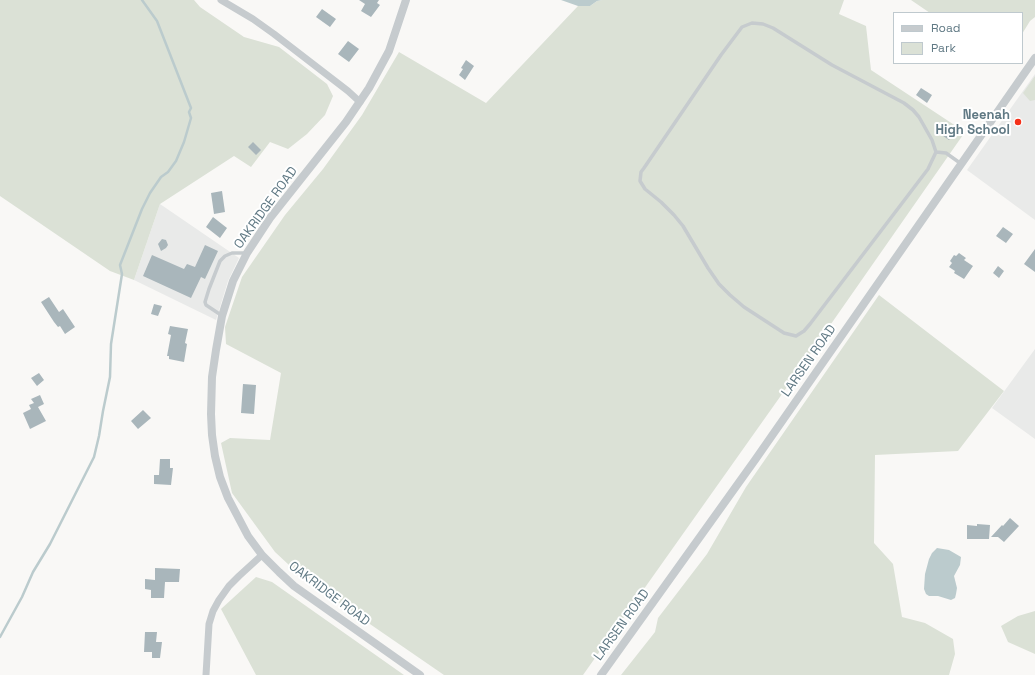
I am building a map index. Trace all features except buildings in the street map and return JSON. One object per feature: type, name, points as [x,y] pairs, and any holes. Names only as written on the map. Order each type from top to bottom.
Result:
[{"type":"street","points":[[221,0],[253,19],[274,34],[360,102]]},
{"type":"street","name":"OAKRIDGE ROAD","points":[[406,0],[389,51],[369,88],[346,122],[270,218],[247,253],[233,280],[222,316],[212,377],[211,414],[212,435],[220,477],[237,518],[262,555],[294,586],[420,675]]},
{"type":"street","name":"LARSEN ROAD","points":[[601,675],[755,460],[1035,58]]},
{"type":"street","points":[[206,675],[209,624],[213,611],[229,586],[262,555]]},
{"type":"lane","points":[[752,23],[763,24],[773,28],[832,65],[904,103],[919,117],[932,140],[936,152],[928,169],[906,198],[810,324],[804,331],[796,336],[784,333],[744,307],[730,295],[719,284],[708,268],[683,226],[674,215],[645,188],[640,181],[641,172],[721,55],[742,27],[752,23]]},
{"type":"lane","points":[[936,152],[946,153],[961,164]]},
{"type":"lane","points":[[222,316],[209,308],[205,302],[220,260],[232,253],[247,253]]},
{"type":"shaded area","points":[[561,0],[602,0],[597,1],[590,6],[578,6]]},
{"type":"shaded area","name":"Neenah High School","points":[[1035,74],[1035,220],[967,170]]},
{"type":"shaded area","points":[[160,204],[239,258],[228,281],[216,320],[134,280]]},
{"type":"shaded area","points":[[1035,349],[1035,439],[992,408]]},
{"type":"shaded area","points":[[937,548],[949,550],[961,557],[960,565],[954,576],[957,588],[956,594],[955,598],[951,600],[938,596],[929,596],[926,594],[924,589],[925,574],[929,559]]},
{"type":"green space","points":[[0,0],[194,0],[200,7],[244,37],[279,47],[327,84],[333,96],[325,115],[307,134],[288,149],[270,142],[251,167],[234,156],[160,204],[134,280],[110,271],[0,196]]},
{"type":"green space","points":[[844,0],[839,14],[866,26],[871,70],[965,132],[583,675],[444,675],[303,578],[275,552],[232,493],[221,443],[230,438],[270,440],[281,373],[226,344],[225,327],[242,277],[285,215],[323,169],[362,115],[399,52],[486,103],[578,6],[590,6],[597,1]]},
{"type":"green space","points":[[911,0],[1035,0],[1035,17],[1030,21],[1023,32],[1023,12],[929,12]]},
{"type":"green space","points":[[1035,76],[1035,100],[1030,101],[1023,93]]},
{"type":"green space","points":[[879,295],[1004,391],[958,451],[875,455],[874,543],[893,564],[902,617],[925,623],[953,639],[955,654],[949,675],[621,675],[655,632],[658,618],[707,554],[746,487]]},
{"type":"green space","points":[[256,577],[272,582],[404,675],[256,675],[221,609]]},
{"type":"green space","points":[[1035,611],[1035,654],[1008,642],[1001,626],[1018,616]]},
{"type":"waterway","points":[[0,637],[22,597],[33,572],[50,544],[94,457],[110,377],[111,344],[122,274],[120,265],[142,209],[150,193],[161,177],[168,172],[176,161],[184,142],[191,118],[189,112],[191,108],[157,21],[142,0]]},
{"type":"place","name":"Neenah High School","points":[[1018,122]]}]
